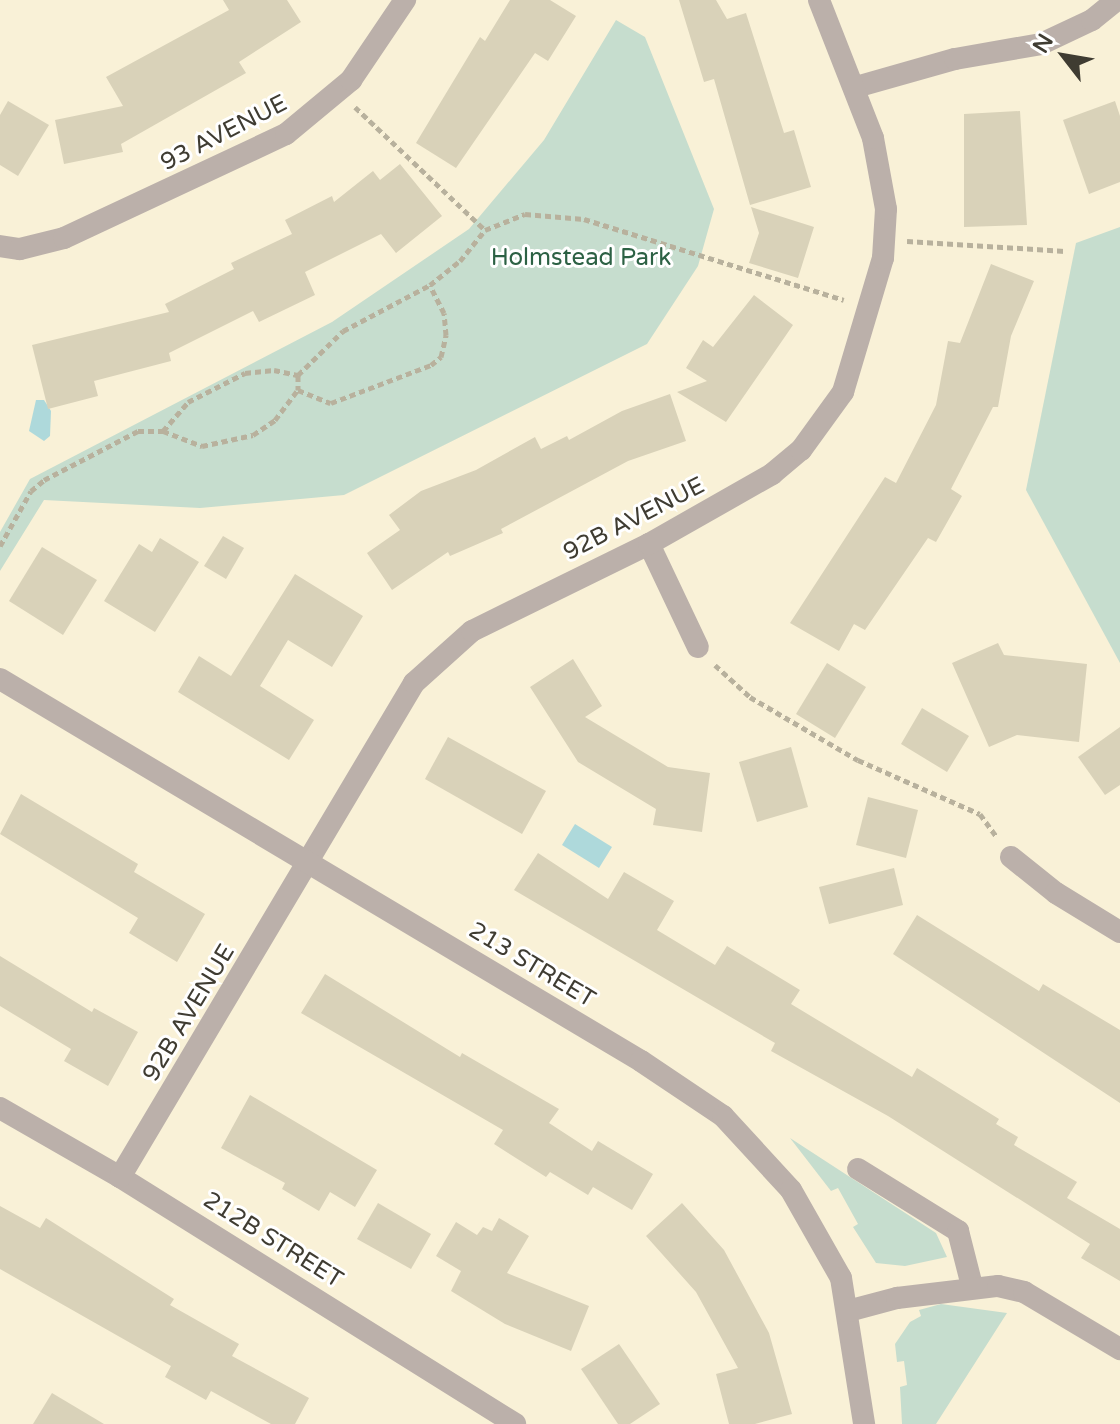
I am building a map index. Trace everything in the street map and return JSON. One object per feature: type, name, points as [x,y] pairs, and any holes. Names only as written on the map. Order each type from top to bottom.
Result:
[{"type":"street","name":"93 AVENUE","points":[[10,248],[64,238],[246,156],[286,134],[340,93],[366,63],[405,0]]},
{"type":"street","name":"92B AVENUE","points":[[120,1177],[309,861],[380,734],[438,657],[507,612],[649,544],[772,474],[801,450],[843,392],[870,307],[886,240],[884,190],[856,87],[819,0]]},
{"type":"street","points":[[856,87],[955,59],[1041,44],[1092,20],[1117,0]]},
{"type":"street","points":[[649,544],[698,647]]},
{"type":"street","name":"213 STREET","points":[[0,679],[309,861],[723,1116],[791,1190],[841,1278],[864,1424]]},
{"type":"street","points":[[1011,857],[1056,893],[1120,932]]},
{"type":"street","name":"212B STREET","points":[[0,1108],[120,1177],[516,1422]]},
{"type":"street","points":[[858,1169],[958,1231],[972,1286]]},
{"type":"street","points":[[848,1311],[972,1286],[1024,1292],[1120,1349]]},
{"type":"path","points":[[340,93],[485,230]]},
{"type":"path","points":[[0,546],[31,491],[44,480],[138,431],[163,431],[202,446],[253,435],[275,420],[298,390],[298,375],[343,331],[430,285],[460,261],[485,230],[525,214],[553,214],[870,307]]},
{"type":"path","points":[[886,240],[1065,251]]},
{"type":"path","points":[[298,390],[331,403],[431,365],[441,357],[446,335],[444,313],[430,285]]},
{"type":"path","points":[[163,431],[188,402],[245,373],[298,375]]},
{"type":"path","points":[[698,647],[750,697],[858,760],[980,814],[1011,857]]},
{"type":"green space","name":"Holmstead Park","points":[[616,20],[645,37],[714,209],[698,266],[647,344],[344,495],[200,508],[44,500],[0,571],[0,532],[30,479],[332,322],[469,229],[544,140]]},
{"type":"green space","points":[[1120,227],[1120,663],[1026,490],[1076,243]]},
{"type":"green space","points":[[790,1138],[936,1233],[947,1257],[905,1266],[876,1263],[853,1227],[858,1224],[838,1188],[831,1191]]},
{"type":"green space","points":[[941,1304],[1007,1313],[936,1424],[902,1424],[900,1387],[907,1385],[904,1361],[897,1362],[895,1344],[910,1322],[921,1316],[919,1310]]},
{"type":"water","points":[[36,400],[44,400],[51,411],[50,436],[44,441],[29,431]]},
{"type":"water","points":[[575,824],[612,847],[599,868],[562,845]]},
{"type":"building","points":[[223,0],[287,0],[301,22],[239,62],[246,73],[121,144],[123,152],[64,164],[55,120],[123,106],[106,77],[229,10]]},
{"type":"building","points":[[510,0],[550,0],[576,16],[548,61],[535,53],[456,168],[416,143],[480,37],[485,41]]},
{"type":"building","points":[[679,0],[716,0],[727,19],[746,13],[784,133],[794,130],[811,187],[750,205],[714,79],[704,82]]},
{"type":"building","points":[[8,101],[49,125],[18,176],[0,165],[0,115]]},
{"type":"building","points":[[1115,101],[1120,116],[1120,182],[1089,194],[1063,120]]},
{"type":"building","points":[[1020,111],[1027,225],[964,227],[964,114]]},
{"type":"building","points":[[400,164],[442,216],[396,253],[381,234],[305,272],[315,295],[259,322],[253,311],[169,353],[171,361],[94,381],[98,396],[48,409],[32,345],[169,312],[165,304],[234,269],[231,263],[292,234],[285,220],[332,196],[334,202],[373,171],[380,180]]},
{"type":"building","points":[[751,207],[814,227],[798,278],[749,263],[759,233]]},
{"type":"building","points":[[991,264],[1034,281],[1011,336],[998,407],[993,407],[951,489],[962,496],[936,542],[928,538],[865,630],[854,624],[839,651],[790,623],[885,477],[896,483],[936,405],[948,341],[960,343]]},
{"type":"building","points":[[754,295],[793,325],[726,422],[677,392],[707,381],[686,368],[703,340],[713,347]]},
{"type":"building","points":[[670,394],[686,441],[628,461],[501,529],[503,533],[450,556],[448,552],[392,590],[367,553],[400,530],[389,515],[421,491],[476,470],[535,437],[541,449],[567,436],[569,440],[622,411]]},
{"type":"building","points":[[223,536],[244,548],[226,579],[204,566]]},
{"type":"building","points":[[160,538],[199,562],[155,632],[104,601],[139,544],[152,552]]},
{"type":"building","points":[[42,547],[97,580],[63,635],[9,601]]},
{"type":"building","points":[[295,574],[363,616],[332,667],[288,640],[260,686],[314,720],[289,760],[178,692],[199,656],[231,676]]},
{"type":"building","points":[[998,643],[1004,655],[1087,664],[1079,742],[1017,735],[989,747],[952,663]]},
{"type":"building","points":[[573,659],[602,706],[585,717],[668,767],[710,773],[702,832],[653,825],[656,809],[578,762],[530,687]]},
{"type":"building","points":[[827,663],[866,687],[835,738],[796,714]]},
{"type":"building","points":[[922,708],[969,736],[947,772],[901,744]]},
{"type":"building","points":[[1120,727],[1120,785],[1105,795],[1078,757]]},
{"type":"building","points":[[448,737],[546,791],[522,834],[425,779]]},
{"type":"building","points":[[791,747],[808,807],[757,822],[739,762]]},
{"type":"building","points":[[21,794],[138,864],[134,872],[205,914],[177,962],[129,933],[138,918],[0,834]]},
{"type":"building","points":[[868,797],[918,810],[906,858],[856,845]]},
{"type":"building","points":[[538,853],[608,899],[624,872],[674,901],[657,930],[715,965],[727,946],[800,990],[791,1004],[912,1077],[917,1068],[999,1119],[996,1124],[1018,1137],[1014,1145],[1077,1182],[1067,1198],[1120,1229],[1120,1281],[1081,1258],[1090,1244],[888,1116],[771,1051],[775,1043],[514,890]]},
{"type":"building","points":[[894,868],[903,905],[829,924],[819,887]]},
{"type":"building","points":[[917,915],[1039,991],[1043,984],[1120,1030],[1120,1103],[893,954]]},
{"type":"building","points":[[0,956],[92,1012],[94,1008],[138,1032],[108,1086],[64,1061],[71,1049],[0,1006]]},
{"type":"building","points":[[325,974],[460,1057],[462,1053],[559,1109],[549,1123],[592,1151],[598,1141],[653,1174],[632,1210],[593,1187],[588,1195],[550,1172],[546,1177],[494,1144],[503,1130],[301,1013]]},
{"type":"building","points":[[250,1095],[377,1170],[355,1207],[330,1192],[319,1211],[282,1189],[285,1183],[221,1148]]},
{"type":"building","points":[[378,1203],[431,1234],[411,1269],[357,1239]]},
{"type":"building","points":[[682,1203],[724,1250],[769,1333],[792,1414],[755,1424],[729,1424],[716,1374],[738,1368],[696,1292],[646,1236]]},
{"type":"building","points":[[0,1206],[40,1228],[46,1218],[174,1299],[170,1305],[239,1344],[232,1356],[309,1398],[295,1424],[271,1424],[211,1391],[206,1400],[165,1377],[171,1366],[0,1269]]},
{"type":"building","points":[[499,1218],[529,1236],[507,1273],[589,1306],[571,1351],[505,1324],[451,1291],[461,1271],[436,1256],[456,1222],[477,1235],[483,1227],[492,1231]]},
{"type":"building","points":[[619,1344],[660,1404],[630,1424],[618,1424],[581,1369]]},
{"type":"building","points":[[52,1393],[104,1424],[33,1424]]}]
